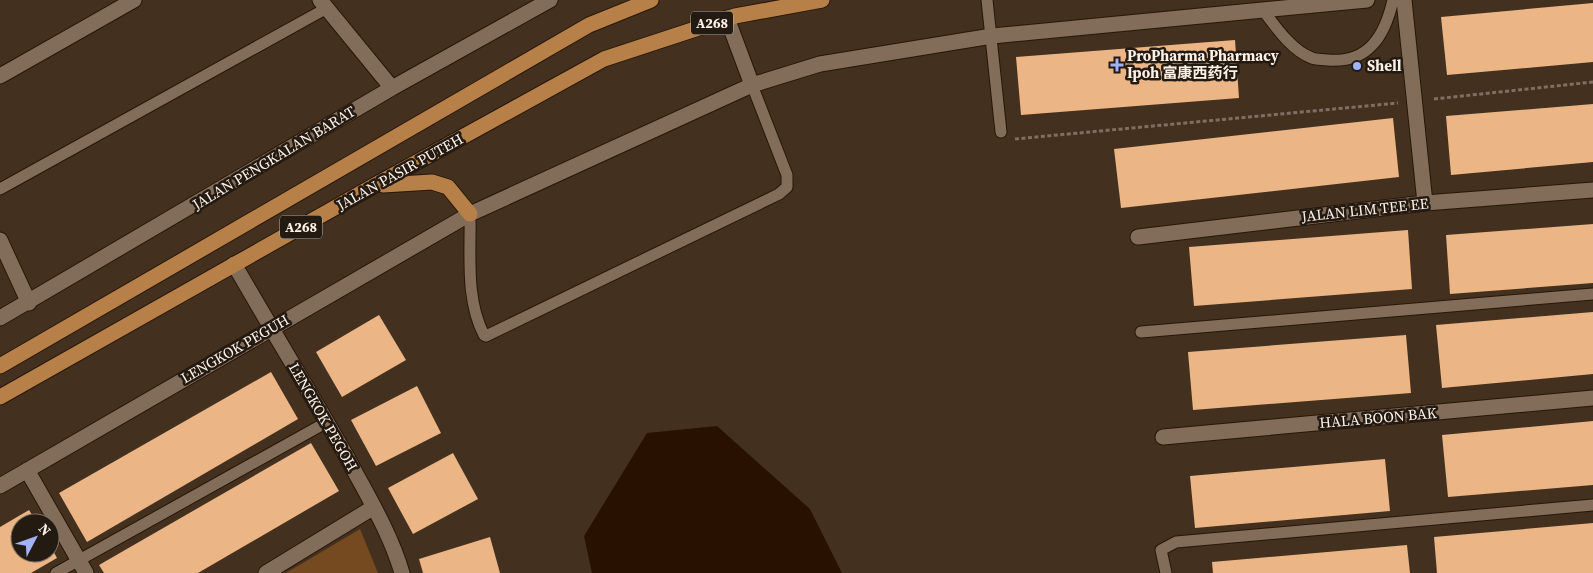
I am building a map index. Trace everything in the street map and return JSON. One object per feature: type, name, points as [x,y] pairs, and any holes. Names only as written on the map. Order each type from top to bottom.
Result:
[{"type":"main road","name":"A268","points":[[0,366],[588,24],[651,0]]},
{"type":"main road","points":[[731,17],[767,0]]},
{"type":"main road","name":"JALAN PASIR PUTEH","points":[[0,397],[375,185],[604,59],[731,17],[822,0]]},
{"type":"main road","points":[[375,185],[432,182],[448,187],[470,214]]},
{"type":"street","points":[[0,76],[134,0]]},
{"type":"street","name":"JALAN PENGKALAN BARAT","points":[[0,318],[29,303],[392,88],[550,0]]},
{"type":"street","name":"LENGKOK PEGUH","points":[[0,486],[270,328],[470,214],[752,84],[820,64],[992,36],[1367,0]]},
{"type":"street","points":[[1404,0],[1416,101],[1425,203]]},
{"type":"street","points":[[323,4],[392,88]]},
{"type":"street","points":[[731,17],[752,84]]},
{"type":"street","name":"JALAN LIM TEE EE","points":[[1138,236],[1425,203],[1593,190]]},
{"type":"street","points":[[0,240],[29,303]]},
{"type":"street","name":"LENGKOK PEGOH","points":[[234,264],[327,422],[374,507],[393,542],[402,573]]},
{"type":"street","name":"HALA BOON BAK","points":[[1163,437],[1593,398]]},
{"type":"street","points":[[27,470],[82,567]]},
{"type":"street","points":[[266,573],[374,507]]},
{"type":"lane","points":[[987,0],[1001,132]]},
{"type":"lane","points":[[1263,10],[1297,48],[1312,58],[1337,61],[1357,57],[1373,46],[1387,24],[1394,0]]},
{"type":"lane","points":[[0,188],[323,4]]},
{"type":"lane","points":[[470,214],[471,298],[476,318],[486,336],[779,194],[787,187],[787,175],[752,84]]},
{"type":"lane","points":[[1141,332],[1593,294]]},
{"type":"lane","points":[[56,573],[82,567],[327,422]]},
{"type":"lane","points":[[1166,573],[1161,550],[1176,542],[1593,505]]},
{"type":"path","points":[[1001,132],[1015,139],[1416,101],[1593,82]]},
{"type":"shaded area","points":[[717,426],[810,509],[842,573],[592,573],[584,536],[647,433]]},
{"type":"shaded area","points":[[360,529],[378,573],[286,573]]},
{"type":"building","points":[[1593,3],[1593,62],[1447,75],[1441,17]]},
{"type":"building","points":[[1235,40],[1239,98],[1021,115],[1016,57]]},
{"type":"building","points":[[1593,104],[1593,162],[1451,175],[1446,116]]},
{"type":"building","points":[[1393,118],[1399,177],[1121,208],[1114,149]]},
{"type":"building","points":[[1593,224],[1593,283],[1450,294],[1446,235]]},
{"type":"building","points":[[1408,230],[1412,289],[1194,306],[1189,247]]},
{"type":"building","points":[[1593,312],[1593,374],[1442,388],[1436,325]]},
{"type":"building","points":[[379,315],[406,360],[342,397],[316,352]]},
{"type":"building","points":[[1406,335],[1411,393],[1193,410],[1188,352]]},
{"type":"building","points":[[271,372],[298,419],[87,542],[59,493]]},
{"type":"building","points":[[417,386],[441,433],[376,466],[351,420]]},
{"type":"building","points":[[1593,421],[1593,485],[1448,497],[1442,435]]},
{"type":"building","points":[[311,443],[339,491],[198,573],[104,573],[99,565]]},
{"type":"building","points":[[453,453],[478,499],[413,534],[388,488]]},
{"type":"building","points":[[1385,459],[1390,511],[1195,528],[1190,476]]},
{"type":"building","points":[[10,521],[10,563],[48,563],[31,573],[0,573],[0,527]]},
{"type":"building","points":[[1593,523],[1593,573],[1437,573],[1434,537]]},
{"type":"building","points":[[490,537],[500,573],[423,573],[419,559]]},
{"type":"building","points":[[1407,545],[1410,573],[1213,573],[1212,562]]},
{"type":"place","name":"ProPharma Pharmacy Ipoh 富康西药行","points":[[1117,65]]},
{"type":"place","name":"Shell","points":[[1357,66]]}]
